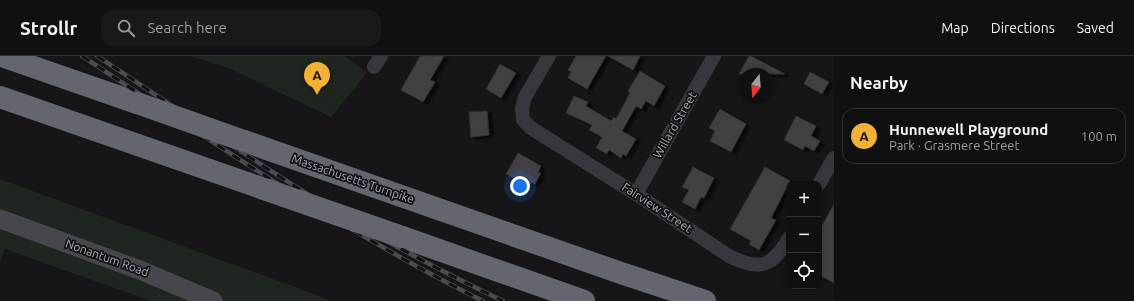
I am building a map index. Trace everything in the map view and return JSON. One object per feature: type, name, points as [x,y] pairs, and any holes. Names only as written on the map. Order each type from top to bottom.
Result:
[{"type":"highway","name":"Massachusetts Turnpike","points":[[2,56],[637,279],[705,301]]},
{"type":"highway","points":[[0,97],[584,301]]},
{"type":"main road","name":"Nonantum Road","points":[[0,219],[140,270],[213,301]]},
{"type":"street","name":"Fairview Street","points":[[549,56],[525,97],[522,108],[523,120],[531,128],[636,194],[729,256],[744,263],[757,266],[770,261],[780,253],[786,243]]},
{"type":"street","name":"Willard Street","points":[[636,194],[714,56]]},
{"type":"street","points":[[821,181],[834,158]]},
{"type":"shaded area","points":[[190,56],[345,56],[367,73],[331,117],[226,67]]},
{"type":"shaded area","points":[[0,179],[333,301],[151,301],[5,249],[0,263]]},
{"type":"building","points":[[420,56],[444,56],[430,80],[435,82],[423,102],[401,90]]},
{"type":"building","points":[[576,56],[606,56],[587,89],[568,78],[571,72],[568,70]]},
{"type":"building","points":[[608,56],[640,56],[633,70]]},
{"type":"building","points":[[749,56],[751,56],[774,68],[742,68]]},
{"type":"building","points":[[500,64],[516,73],[501,98],[486,89]]},
{"type":"building","points":[[774,68],[785,74],[774,74]]},
{"type":"building","points":[[640,71],[665,86],[654,106],[646,101],[641,109],[636,106],[622,131],[636,139],[626,156],[623,154],[621,158],[609,150],[607,154],[596,148],[602,137],[589,130],[592,125],[566,113],[574,96],[588,102],[586,106],[611,121],[614,117],[616,119],[630,93],[628,91]]},
{"type":"building","points":[[810,72],[829,82],[822,94],[804,84]]},
{"type":"building","points":[[720,109],[746,124],[731,152],[710,141],[715,131],[709,128]]},
{"type":"building","points":[[487,111],[489,135],[471,137],[469,112]]},
{"type":"building","points":[[796,116],[816,126],[811,136],[820,141],[814,151],[805,146],[803,150],[784,140]]},
{"type":"building","points":[[518,153],[541,166],[538,172],[541,173],[535,184],[532,182],[529,186],[506,174]]},
{"type":"building","points":[[693,167],[714,178],[704,198],[701,197],[695,209],[682,202],[689,190],[682,187]]},
{"type":"building","points":[[765,167],[790,181],[786,181],[786,189],[771,218],[776,220],[759,250],[749,244],[751,241],[730,229]]},
{"type":"building","points":[[834,204],[834,283],[822,277],[822,226]]},
{"type":"railway","points":[[82,56],[229,153],[329,215],[379,245],[483,301]]},
{"type":"railway","points":[[97,56],[248,156],[340,214],[461,281],[503,301]]},
{"type":"place","name":"Hunnewell Playground","points":[[317,95]]}]
